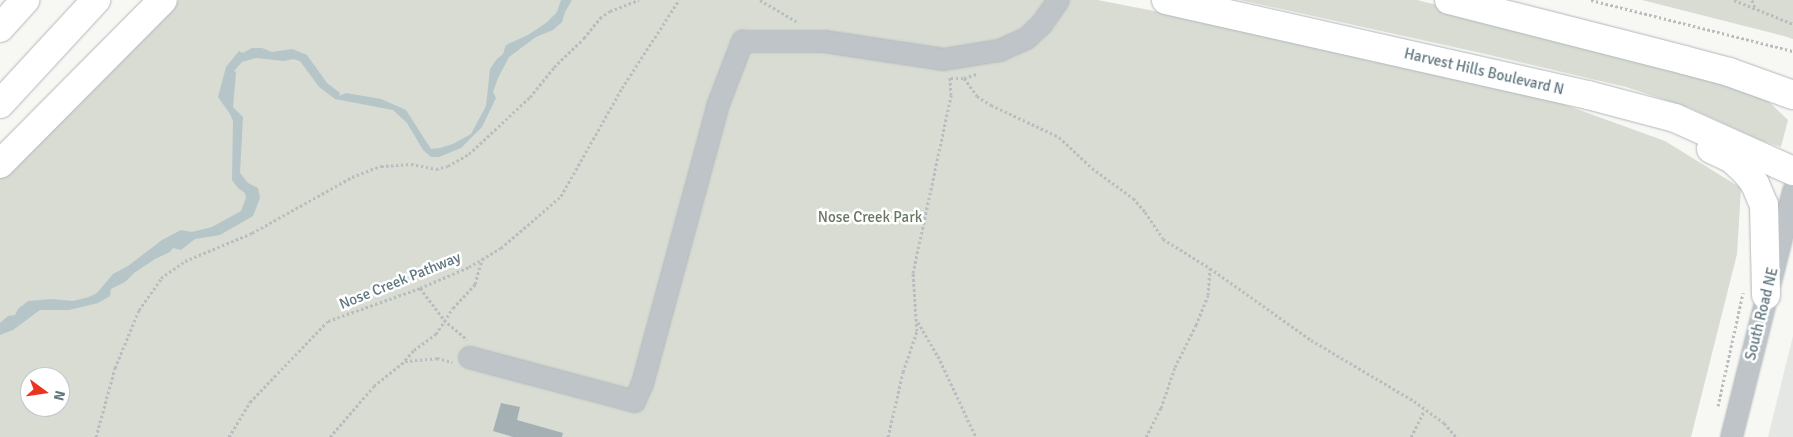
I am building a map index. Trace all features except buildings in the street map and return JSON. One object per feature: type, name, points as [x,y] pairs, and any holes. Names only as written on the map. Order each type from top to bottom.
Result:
[{"type":"main road","points":[[0,28],[25,0]]},
{"type":"main road","points":[[0,104],[96,0]]},
{"type":"main road","points":[[0,164],[163,0]]},
{"type":"main road","name":"Harvest Hills Boulevard N","points":[[1166,0],[1596,97],[1675,118],[1793,170]]},
{"type":"main road","points":[[1449,0],[1729,72],[1793,95]]},
{"type":"main road","points":[[1596,97],[1618,112],[1700,143],[1732,159],[1745,171],[1755,184],[1764,205],[1756,290]]},
{"type":"street","points":[[470,357],[634,401],[642,383],[717,106],[742,42],[824,41],[943,59],[998,50],[1026,38],[1041,24],[1058,0]]},
{"type":"street","name":"South Road NE","points":[[1731,437],[1756,290],[1793,191]]},
{"type":"path","points":[[96,437],[119,360],[139,310],[161,278],[185,261],[252,232],[352,177],[381,166],[411,164],[436,169],[448,166],[469,154],[530,98],[554,67],[584,38],[600,18],[610,10],[639,0]]},
{"type":"path","name":"Nose Creek Pathway","points":[[229,437],[250,402],[328,321],[420,288],[469,267],[506,243],[561,196],[622,88],[679,0]]},
{"type":"path","points":[[1591,0],[1793,51]]},
{"type":"path","points":[[1734,0],[1793,24]]},
{"type":"path","points":[[1752,0],[1755,9]]},
{"type":"path","points":[[888,437],[903,372],[917,331],[914,273],[951,95],[951,78],[943,59]]},
{"type":"path","points":[[964,78],[978,96],[991,105],[1059,137],[1092,168],[1133,198],[1163,239],[1210,268],[1310,340],[1425,410],[1444,423],[1456,437]]},
{"type":"path","points":[[330,437],[374,386],[405,361],[414,350],[436,334],[454,308],[475,284],[482,258]]},
{"type":"path","points":[[1146,437],[1161,408],[1175,367],[1196,325],[1208,295],[1210,268]]},
{"type":"path","points":[[405,361],[437,358],[468,365],[470,357],[472,344],[446,322],[420,288]]},
{"type":"path","points":[[1717,408],[1756,290]]},
{"type":"path","points":[[917,321],[938,356],[976,437]]},
{"type":"path","points":[[1411,437],[1425,410]]},
{"type":"shaded area","points":[[561,0],[572,0],[562,22],[553,30],[536,37],[509,57],[498,78],[493,92],[496,98],[482,127],[461,148],[439,157],[431,157],[423,150],[407,123],[393,110],[335,99],[319,87],[300,61],[293,59],[284,61],[256,58],[242,62],[234,71],[236,72],[233,107],[243,117],[240,173],[248,183],[258,188],[260,198],[253,216],[220,235],[195,239],[181,250],[173,248],[170,252],[155,259],[134,273],[125,282],[111,289],[110,296],[98,303],[69,310],[40,310],[13,330],[0,335],[0,323],[8,316],[15,315],[18,309],[28,301],[52,299],[73,301],[89,297],[97,293],[113,274],[128,266],[162,240],[181,230],[192,232],[212,227],[241,211],[246,198],[245,193],[232,180],[233,121],[218,97],[226,67],[239,51],[243,53],[252,48],[262,48],[272,52],[292,49],[307,55],[327,83],[340,93],[339,96],[346,93],[381,99],[406,110],[431,149],[440,148],[453,144],[471,134],[486,106],[490,69],[503,54],[506,45],[528,35],[546,23],[557,12]]},
{"type":"shaded area","points":[[1793,336],[1793,437],[1768,437]]},
{"type":"green space","name":"Nose Creek Park","points":[[179,0],[1098,0],[1321,44],[1552,100],[1665,141],[1741,188],[1737,254],[1691,437],[0,437],[0,178]]},
{"type":"green space","points":[[1240,0],[1417,0],[1711,75],[1769,102],[1788,120],[1781,147],[1760,140],[1690,108],[1626,87]]},
{"type":"green space","points":[[1642,0],[1793,0],[1793,39],[1784,36]]}]
